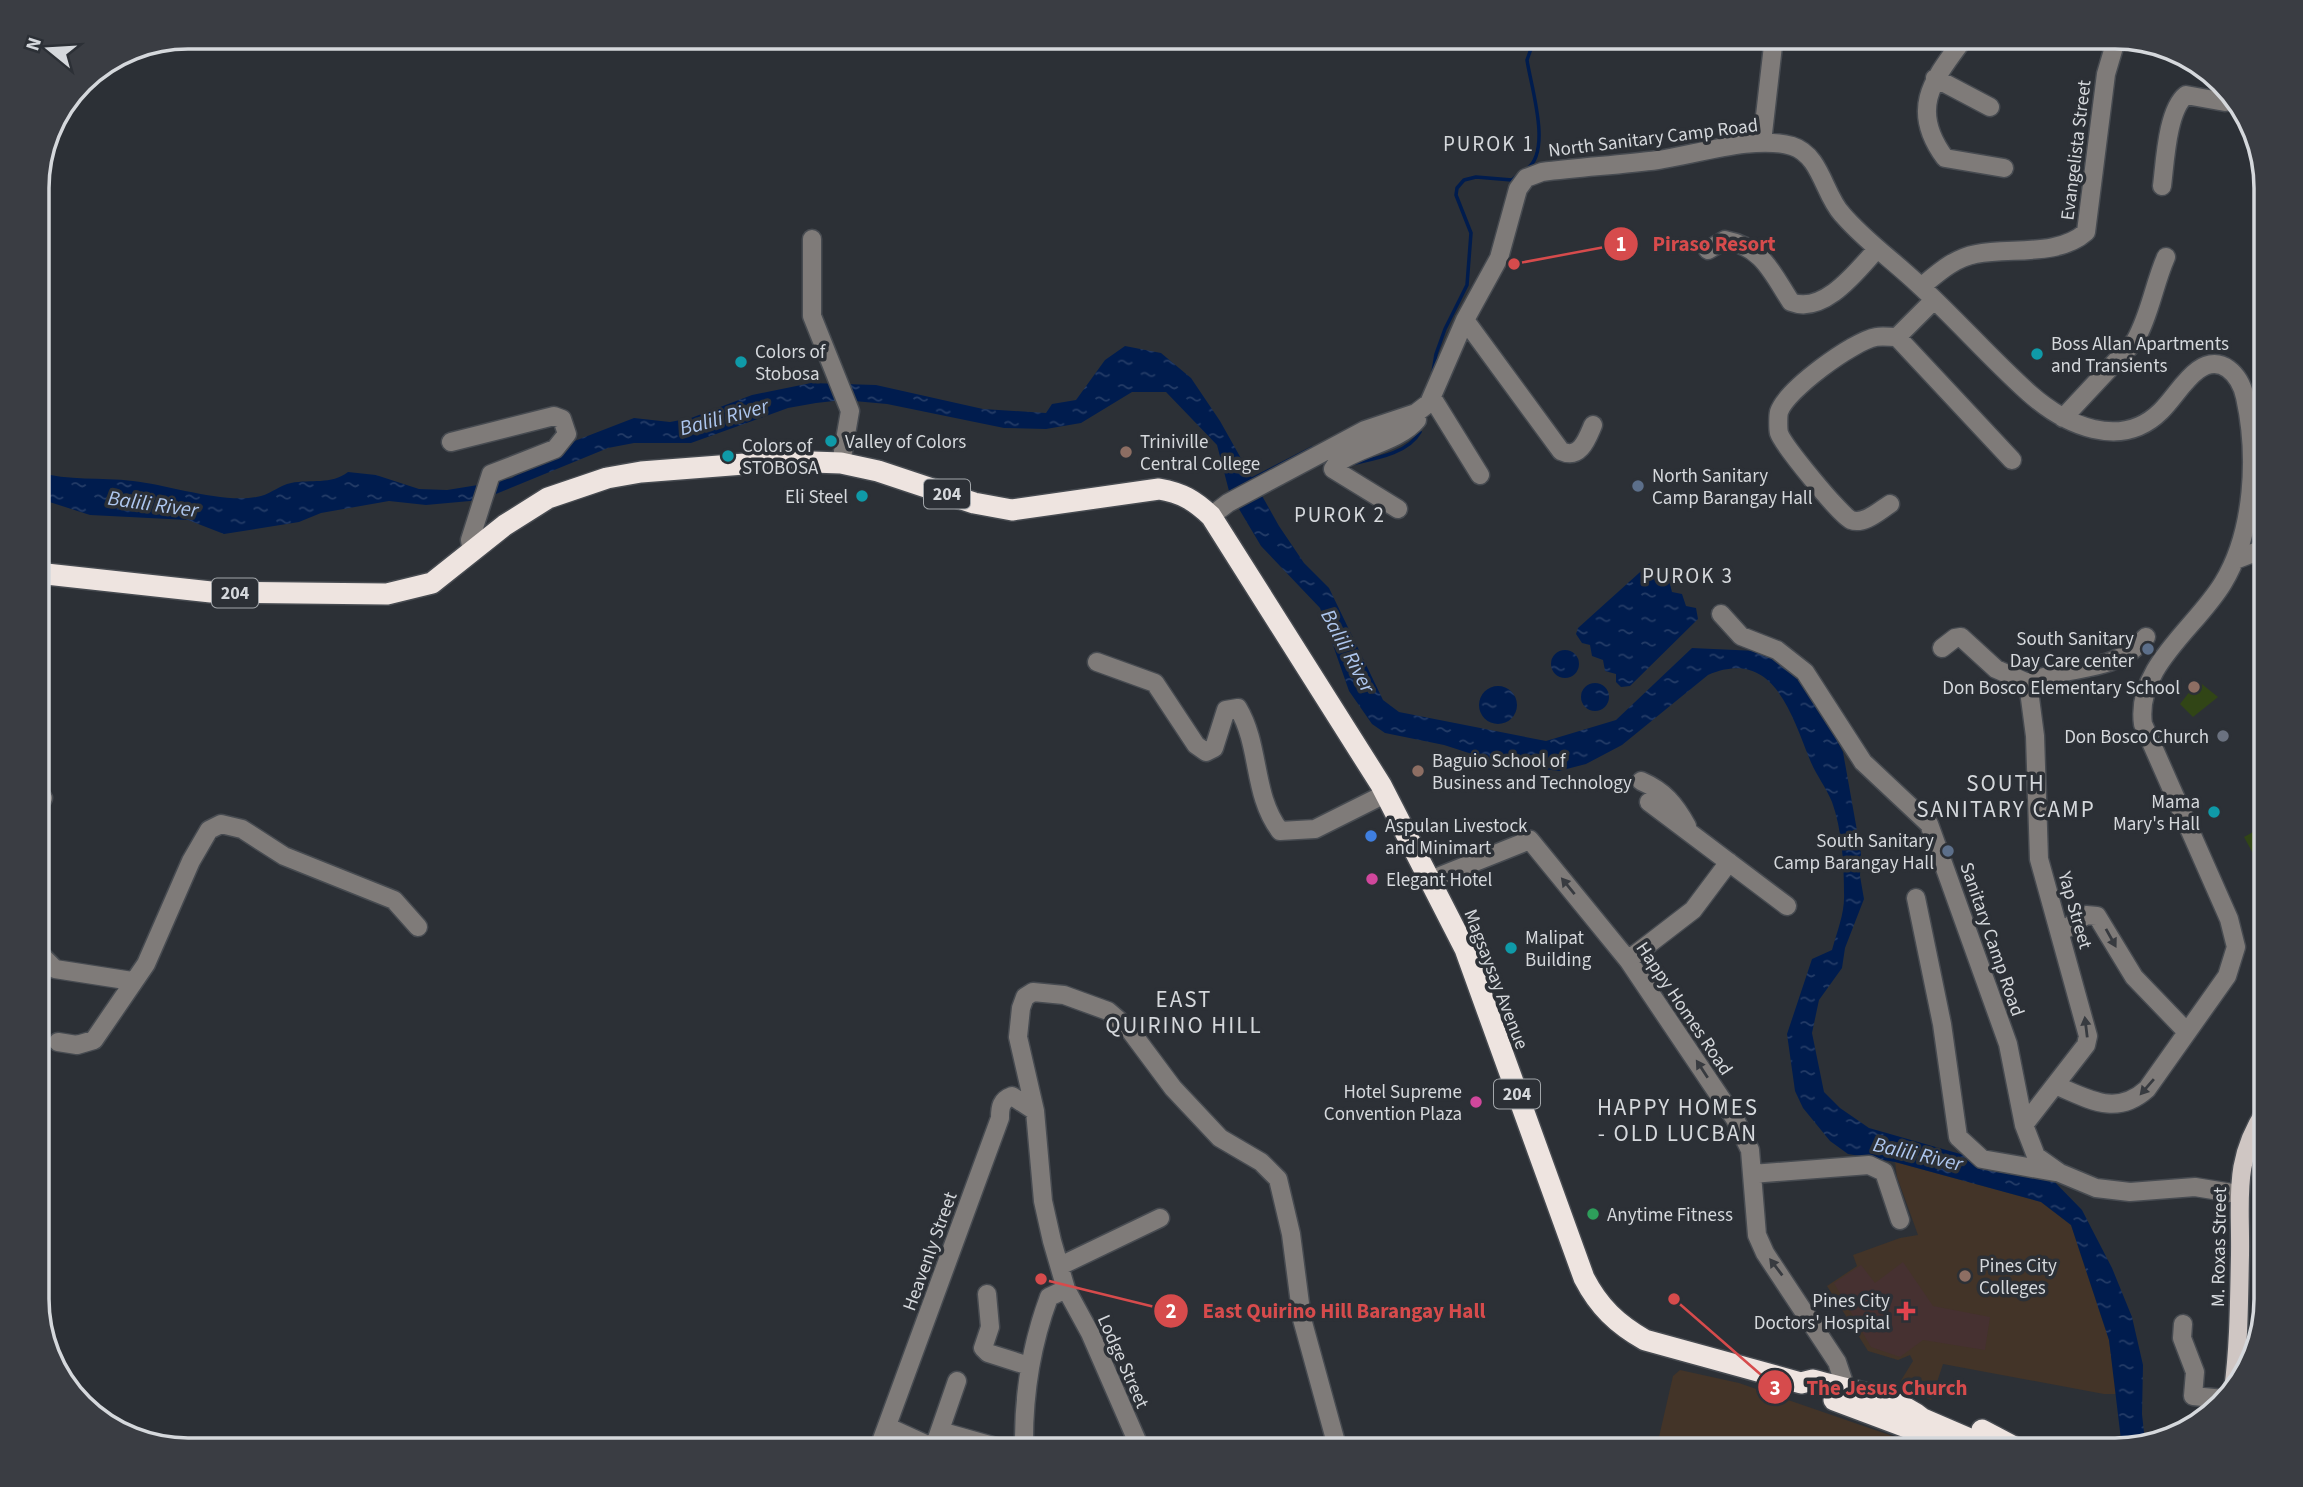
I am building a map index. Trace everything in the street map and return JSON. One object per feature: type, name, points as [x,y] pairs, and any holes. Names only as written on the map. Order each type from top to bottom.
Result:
[{"type":"highway","name":"204","points":[[49,574],[211,592],[387,594],[432,583],[505,525],[548,498],[607,478],[641,472],[784,461],[841,463]]},
{"type":"highway","name":"Magsaysay Avenue","points":[[841,463],[878,471],[974,503],[1012,510],[1159,489],[1193,499],[1211,516],[1385,794],[1465,949],[1584,1278],[1602,1308],[1621,1326],[1645,1339],[1801,1383],[1810,1392],[1934,1438]]},
{"type":"highway","name":"Magsaysay Avenue","points":[[1801,1383],[1813,1380],[1846,1389],[1919,1415],[1968,1438]]},
{"type":"highway","name":"204","points":[[1919,1415],[1926,1408],[1999,1438]]},
{"type":"main road","name":"M. Roxas Street","points":[[2234,1371],[2240,1252],[2238,1194],[2248,1140],[2254,1130]]},
{"type":"street","points":[[1762,142],[1773,49]]},
{"type":"street","points":[[1956,49],[1935,78],[1928,93],[1930,138],[1945,158],[2004,169]]},
{"type":"street","name":"Evangelista Street","points":[[1927,293],[1958,260],[1976,254],[2067,244],[2086,232],[2106,74],[2114,49]]},
{"type":"street","points":[[1935,78],[1990,107]]},
{"type":"street","points":[[2162,186],[2170,129],[2180,100],[2186,95],[2224,102]]},
{"type":"street","name":"North Sanitary Camp Road","points":[[1211,516],[1232,500],[1354,437],[1416,413],[1433,399],[1465,320],[1499,258],[1514,198],[1525,178],[1542,172],[1657,160],[1762,142],[1793,146],[1804,152],[1818,170],[1836,208],[1927,293]]},
{"type":"street","points":[[812,239],[812,316],[850,411],[841,463]]},
{"type":"street","points":[[1708,250],[1725,240],[1741,243],[1759,253],[1775,273],[1791,302],[1801,306],[1822,300],[1845,282],[1877,249]]},
{"type":"street","points":[[2063,418],[2135,341],[2143,327],[2154,283],[2166,257]]},
{"type":"street","points":[[1897,337],[1927,293],[2030,394],[2063,418],[2078,426],[2099,431],[2137,427],[2160,412],[2200,368],[2219,363],[2235,375],[2249,423],[2250,495],[2235,560],[2221,586],[2153,672],[2143,695],[2141,711],[2143,724],[2229,919],[2236,947],[2227,976],[2147,1090],[2134,1101],[2107,1105],[2055,1085]]},
{"type":"street","points":[[1465,320],[1561,451],[1574,453],[1583,448],[1593,425]]},
{"type":"street","points":[[1889,504],[1862,521],[1852,520],[1837,510],[1779,434],[1779,412],[1788,397],[1857,344],[1876,337],[1897,337],[2011,460]]},
{"type":"street","points":[[1433,399],[1480,475]]},
{"type":"street","points":[[1398,509],[1339,463],[1401,436],[1417,421],[1416,413]]},
{"type":"street","points":[[451,442],[558,416],[562,419],[567,434],[562,444],[495,471],[470,540],[472,553]]},
{"type":"street","points":[[2235,560],[2254,553]]},
{"type":"street","name":"Sanitary Camp Road","points":[[1721,614],[1741,636],[1777,650],[1805,672],[1863,762],[1929,824],[2008,1044],[2024,1125],[2036,1156],[2076,1182],[2115,1191],[2177,1186],[2238,1194]]},
{"type":"street","points":[[1942,648],[1955,638],[1961,637],[1996,669],[2028,683],[2047,675],[2109,664],[2129,654],[2146,638]]},
{"type":"street","points":[[1097,662],[1155,683],[1196,745],[1206,752],[1214,748],[1226,710],[1238,708],[1253,739],[1260,791],[1268,815],[1280,831],[1315,829],[1385,794]]},
{"type":"street","name":"Yap Street","points":[[2024,1125],[2086,1045],[2088,1036],[2039,859],[2035,736],[2028,683]]},
{"type":"street","points":[[1640,781],[1659,789],[1675,805],[1691,832]]},
{"type":"street","points":[[1649,802],[1787,906]]},
{"type":"street","points":[[58,1042],[76,1045],[92,1042],[146,964],[191,861],[209,830],[220,824],[242,829],[284,856],[397,902],[418,927]]},
{"type":"street","name":"Happy Homes Road","points":[[1430,880],[1530,840],[1628,960],[1735,1119],[1749,1150],[1757,1235],[1765,1253],[1837,1362],[1846,1389]]},
{"type":"street","points":[[1628,960],[1693,910],[1729,862]]},
{"type":"street","points":[[1916,898],[1942,1024],[1958,1137],[1972,1152],[1989,1161],[2060,1173]]},
{"type":"street","points":[[2061,932],[2087,915],[2097,916],[2134,977],[2187,1032]]},
{"type":"street","points":[[49,963],[55,969],[132,981]]},
{"type":"street","name":"Lodge Street","points":[[1136,1438],[1090,1334],[1066,1289],[1043,1201],[1035,1111],[1018,1037],[1019,1018],[1025,997],[1038,991],[1082,1000],[1108,1012],[1129,1029],[1173,1088],[1220,1138],[1261,1162],[1278,1179],[1291,1234],[1295,1280],[1312,1361],[1334,1438]]},
{"type":"street","name":"Heavenly Street","points":[[883,1438],[1000,1118],[1000,1107],[1006,1098],[1012,1096],[1035,1111]]},
{"type":"street","points":[[1752,1174],[1869,1165],[1884,1172],[1900,1220]]},
{"type":"street","points":[[1060,1266],[1160,1218]]},
{"type":"street","points":[[1024,1438],[1029,1366],[1043,1294],[1066,1289]]},
{"type":"street","points":[[987,1294],[990,1327],[982,1348],[988,1353],[1029,1366]]},
{"type":"street","points":[[2183,1324],[2182,1338],[2195,1372],[2193,1396],[2213,1398]]},
{"type":"street","points":[[937,1438],[957,1381]]},
{"type":"street","points":[[888,1427],[920,1438]]},
{"type":"shaded area","name":"Pines City Colleges","points":[[1895,1162],[2041,1202],[2071,1225],[2109,1340],[2117,1394],[2104,1394],[1943,1364],[1931,1400],[1897,1387],[1913,1361],[1910,1355],[1898,1360],[1868,1351],[1827,1286],[1857,1266],[1853,1255],[1900,1238],[1918,1235],[1897,1177]]},
{"type":"shaded area","name":"Pines City Doctors' Hospital","points":[[1903,1262],[1933,1306],[1990,1317],[1985,1350],[1923,1340],[1900,1357],[1871,1347],[1834,1283],[1861,1265],[1875,1283]]},
{"type":"shaded area","points":[[1680,1370],[1739,1383],[1898,1438],[1659,1438],[1673,1376]]},
{"type":"green space","points":[[2198,681],[2218,697],[2193,717],[2180,704]]},
{"type":"green space","points":[[2254,832],[2254,855],[2244,837]]},
{"type":"water","name":"Balili River","points":[[1125,346],[1161,353],[1191,378],[1220,421],[1279,526],[1304,563],[1329,588],[1383,700],[1399,712],[1546,741],[1616,720],[1692,648],[1757,651],[1771,657],[1799,679],[1822,711],[1843,752],[1861,853],[1860,876],[1864,899],[1845,948],[1842,968],[1819,1000],[1812,1033],[1824,1092],[1840,1108],[1869,1128],[2006,1167],[2045,1172],[2082,1210],[2112,1268],[2132,1317],[2143,1365],[2144,1435],[2121,1438],[2109,1340],[2071,1225],[2041,1202],[1895,1162],[1848,1154],[1830,1141],[1803,1108],[1795,1091],[1787,1034],[1812,959],[1832,950],[1843,908],[1843,859],[1832,802],[1812,765],[1787,705],[1776,689],[1764,677],[1749,670],[1730,669],[1708,675],[1622,745],[1586,764],[1559,771],[1500,763],[1444,745],[1385,733],[1372,724],[1349,691],[1320,608],[1261,546],[1239,509],[1229,491],[1217,445],[1166,392],[1132,392],[1081,423],[1046,429],[1004,428],[887,404],[843,400],[816,403],[788,408],[691,443],[634,443],[608,448],[481,500],[426,505],[389,501],[321,513],[299,522],[224,534],[188,520],[90,515],[49,502],[49,474],[133,481],[231,498],[261,496],[287,484],[335,479],[348,472],[376,475],[419,489],[447,490],[512,478],[559,447],[634,418],[670,422],[691,418],[752,395],[811,383],[876,385],[983,409],[1046,413],[1052,404],[1076,400],[1105,360]]},
{"type":"water","points":[[1649,564],[1658,569],[1658,578],[1669,580],[1672,592],[1682,594],[1686,606],[1696,608],[1698,619],[1630,686],[1621,687],[1616,682],[1616,674],[1605,671],[1603,660],[1592,656],[1590,645],[1582,643],[1576,634],[1578,628]]},
{"type":"water","points":[[1565,650],[1575,654],[1579,664],[1575,674],[1565,678],[1555,674],[1551,664],[1555,654]]},
{"type":"water","points":[[1595,683],[1605,687],[1609,697],[1605,707],[1595,711],[1585,707],[1581,697],[1585,687]]},
{"type":"water","points":[[1498,686],[1512,691],[1517,705],[1512,719],[1498,724],[1484,719],[1479,705],[1484,691]]},
{"type":"waterway","points":[[1527,169],[1534,160],[1539,134],[1527,60],[1531,49]]},
{"type":"waterway","points":[[1433,372],[1445,329],[1467,285],[1471,233],[1456,195],[1457,188],[1464,180],[1476,177],[1512,180],[1518,175]]},
{"type":"waterway","points":[[1351,464],[1399,450],[1407,446],[1420,432]]},
{"type":"waterway","points":[[1252,479],[1312,448],[1316,450]]},
{"type":"place","name":"Piraso Resort","points":[[1514,264]]},
{"type":"place","name":"Boss Allan Apartments and Transients","points":[[2037,354]]},
{"type":"place","name":"Colors of Stobosa","points":[[741,362]]},
{"type":"place","name":"Valley of Colors","points":[[831,441]]},
{"type":"place","name":"Triniville Central College","points":[[1126,452]]},
{"type":"place","name":"Colors of STOBOSA","points":[[728,456]]},
{"type":"place","name":"North Sanitary Camp Barangay Hall","points":[[1638,486]]},
{"type":"place","name":"Eli Steel","points":[[862,496]]},
{"type":"place","name":"South Sanitary Day Care center","points":[[2148,649]]},
{"type":"place","name":"Don Bosco Elementary School","points":[[2194,687]]},
{"type":"place","name":"Don Bosco Church","points":[[2223,736]]},
{"type":"place","name":"Baguio School of Business and Technology","points":[[1418,771]]},
{"type":"place","name":"Mama Mary's Hall","points":[[2214,812]]},
{"type":"place","name":"Aspulan Livestock and Minimart","points":[[1371,836]]},
{"type":"place","name":"South Sanitary Camp Barangay Hall","points":[[1948,851]]},
{"type":"place","name":"Elegant Hotel","points":[[1372,879]]},
{"type":"place","name":"Malipat Building","points":[[1511,948]]},
{"type":"place","name":"Hotel Supreme Convention Plaza","points":[[1476,1102]]},
{"type":"place","name":"Anytime Fitness","points":[[1593,1214]]},
{"type":"place","name":"Pines City Colleges","points":[[1965,1276]]},
{"type":"place","name":"East Quirino Hill Barangay Hall","points":[[1041,1279]]},
{"type":"place","name":"The Jesus Church","points":[[1674,1299]]},
{"type":"place","name":"Pines City Doctors' Hospital","points":[[1906,1311]]},
{"type":"district","name":"PUROK 1","points":[[1489,144]]},
{"type":"district","name":"PUROK 2","points":[[1340,515]]},
{"type":"district","name":"PUROK 3","points":[[1688,576]]},
{"type":"district","name":"SOUTH SANITARY CAMP","points":[[2006,796]]},
{"type":"district","name":"EAST QUIRINO HILL","points":[[1184,1012]]},
{"type":"district","name":"HAPPY HOMES - OLD LUCBAN","points":[[1678,1120]]}]
